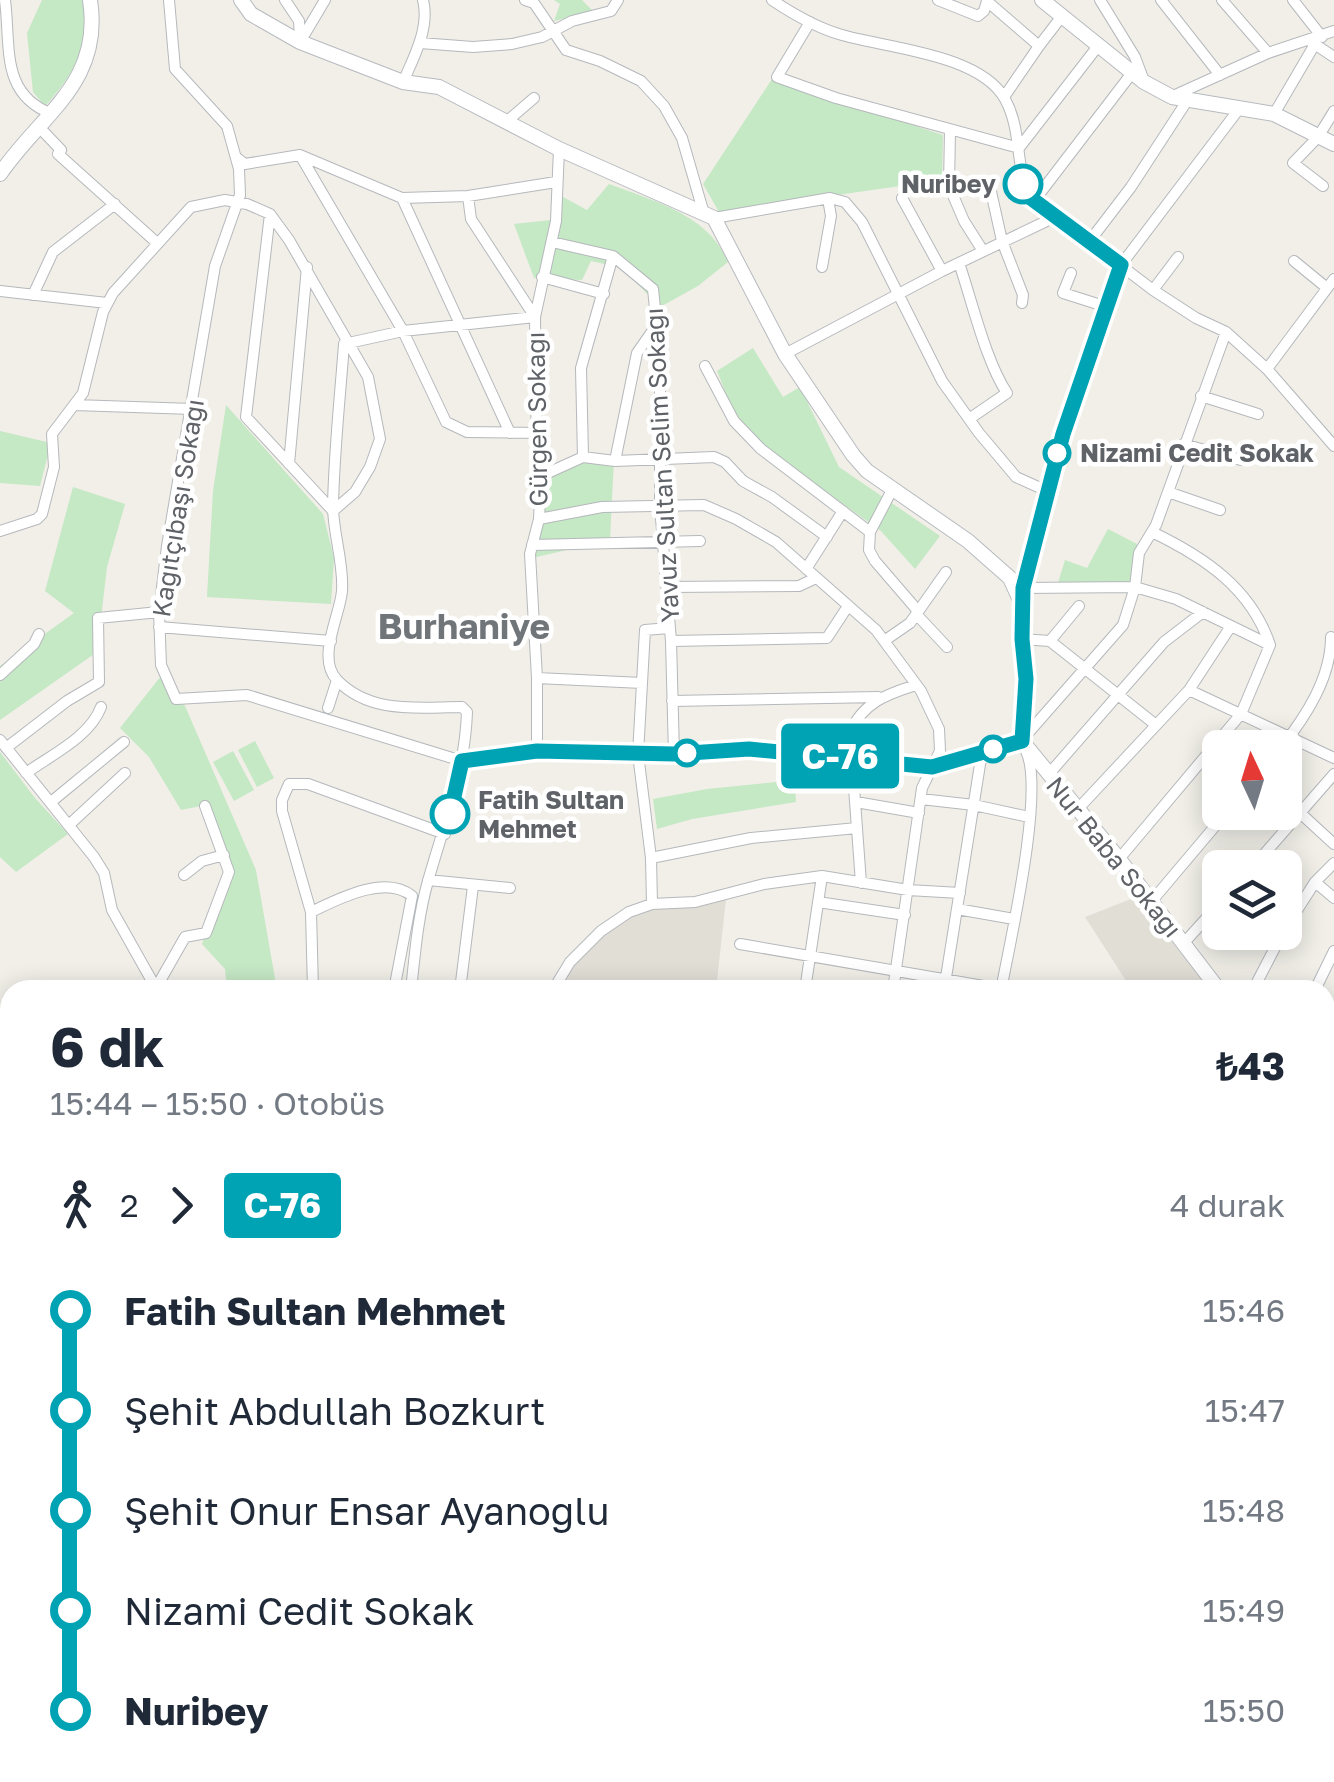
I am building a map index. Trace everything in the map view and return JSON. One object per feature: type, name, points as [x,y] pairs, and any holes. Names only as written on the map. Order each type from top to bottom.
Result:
[{"type":"main road","points":[[0,174],[52,114],[86,60],[93,21],[90,0]]},
{"type":"main road","points":[[241,0],[251,14],[300,42],[404,82],[439,87],[559,149],[709,216],[785,354],[852,455],[892,490],[968,541],[1010,578],[1022,594],[1026,679],[1022,741]]},
{"type":"main road","points":[[1042,0],[1138,77],[1172,97],[1274,114],[1334,144]]},
{"type":"main road","name":"Nur Baba Sokağı","points":[[1022,741],[1211,980]]},
{"type":"street","points":[[5,0],[15,80],[28,104],[52,114]]},
{"type":"street","points":[[168,0],[175,69],[227,126],[236,157],[240,195],[237,202]]},
{"type":"street","points":[[286,0],[299,20],[300,42]]},
{"type":"street","points":[[300,42],[325,0]]},
{"type":"street","points":[[404,82],[420,42],[426,10],[422,0]]},
{"type":"street","points":[[526,0],[534,3],[566,50],[640,81],[664,106],[682,138],[709,216],[828,199],[846,202],[862,222],[942,380],[969,419],[1016,477],[1047,490]]},
{"type":"street","points":[[420,42],[473,47],[532,40],[572,21],[611,11],[618,0]]},
{"type":"street","points":[[772,0],[838,34],[929,55],[972,70],[997,87],[1014,119],[1020,177],[1034,201],[1153,290],[1226,332],[1267,369],[1332,439]]},
{"type":"street","points":[[938,0],[978,16],[987,1],[1039,46]]},
{"type":"street","points":[[1034,201],[1138,77],[1135,58],[1100,0]]},
{"type":"street","points":[[1161,0],[1220,75]]},
{"type":"street","points":[[1222,0],[1268,53]]},
{"type":"street","points":[[1292,0],[1315,40],[1334,56]]},
{"type":"street","points":[[1004,97],[1062,16]]},
{"type":"street","points":[[810,22],[777,77],[836,98],[1018,148]]},
{"type":"street","points":[[1172,97],[1268,53],[1334,31]]},
{"type":"street","points":[[1274,114],[1315,40]]},
{"type":"street","points":[[1018,148],[1098,46]]},
{"type":"street","points":[[506,122],[534,98]]},
{"type":"street","points":[[1089,242],[1131,187],[1187,101]]},
{"type":"street","points":[[1239,108],[1121,265],[1063,434],[1022,594],[1136,587],[1176,599],[1270,645]]},
{"type":"street","points":[[1323,186],[1292,163],[1318,137],[1334,112]]},
{"type":"street","points":[[40,128],[61,150],[58,154],[156,242]]},
{"type":"street","points":[[950,130],[949,186],[983,251]]},
{"type":"street","name":"Gürgen Sokağı","points":[[537,751],[532,545],[540,520],[542,476],[537,462],[534,317],[552,242],[559,149]]},
{"type":"street","points":[[236,157],[244,164],[300,155],[402,198],[468,196],[556,182]]},
{"type":"street","points":[[300,155],[402,331],[446,422],[466,432],[537,433]]},
{"type":"street","points":[[990,187],[1022,302]]},
{"type":"street","points":[[412,980],[418,926],[462,761],[467,712],[462,707],[412,710],[389,706],[360,695],[331,671],[331,641],[342,590],[333,511],[344,344],[402,331],[534,317],[471,219],[468,196]]},
{"type":"street","points":[[402,198],[510,433]]},
{"type":"street","points":[[902,198],[942,270]]},
{"type":"street","points":[[822,267],[831,216],[828,199]]},
{"type":"street","points":[[0,531],[26,524],[42,514],[54,467],[52,434],[83,393],[107,303],[156,242],[191,207],[203,202],[237,202],[270,214],[307,266],[368,377],[380,438],[370,467],[350,498],[333,511]]},
{"type":"street","name":"Kağıtçıbaşı Sokağı","points":[[237,202],[215,266],[159,612],[161,665],[176,699],[247,695],[462,761]]},
{"type":"street","points":[[33,294],[53,252],[115,204]]},
{"type":"street","points":[[270,214],[246,416],[333,511]]},
{"type":"street","points":[[785,354],[942,270],[1055,217]]},
{"type":"street","name":"Yavuz Sultan Selim Sokağı","points":[[552,242],[613,256],[652,289],[658,322],[660,506],[668,587],[674,754]]},
{"type":"street","points":[[583,457],[581,368],[613,256]]},
{"type":"street","points":[[1153,290],[1178,256]]},
{"type":"street","points":[[1267,369],[1331,284],[1294,261]]},
{"type":"street","points":[[959,263],[993,372],[1007,392],[969,419]]},
{"type":"street","points":[[289,464],[307,266]]},
{"type":"street","points":[[1071,272],[1063,293],[1107,306]]},
{"type":"street","points":[[542,277],[604,294]]},
{"type":"street","points":[[0,291],[107,303]]},
{"type":"street","points":[[616,461],[637,353],[658,322]]},
{"type":"street","points":[[462,761],[537,751],[674,754],[749,749],[932,767],[1022,741],[1122,625],[1136,587],[1139,553],[1168,492],[1226,332]]},
{"type":"street","points":[[705,366],[734,422],[761,449],[870,532]]},
{"type":"street","points":[[1200,396],[1258,414]]},
{"type":"street","points":[[74,405],[192,409]]},
{"type":"street","points":[[1183,444],[1241,460]]},
{"type":"street","points":[[542,476],[583,457],[616,461],[714,457],[725,462],[743,482],[772,497],[827,537]]},
{"type":"street","points":[[892,490],[870,532],[869,550],[947,647]]},
{"type":"street","points":[[1168,492],[1220,510]]},
{"type":"street","points":[[540,520],[602,507],[704,505],[736,518],[776,542],[884,640],[916,684],[939,728],[940,751],[921,799],[894,980]]},
{"type":"street","points":[[668,587],[799,586],[811,574],[843,512]]},
{"type":"street","points":[[1152,532],[1198,554],[1219,576],[1242,591],[1256,611],[1270,645],[1231,730]]},
{"type":"street","points":[[532,545],[700,541]]},
{"type":"street","points":[[884,640],[910,622],[946,572]]},
{"type":"street","points":[[671,641],[827,638],[848,606]]},
{"type":"street","points":[[1050,641],[1079,606]]},
{"type":"street","points":[[152,980],[112,910],[104,873],[70,824],[3,744],[99,682],[98,618],[159,612]]},
{"type":"street","points":[[1048,775],[1164,642],[1203,612]]},
{"type":"street","points":[[1076,811],[1189,690],[1232,626]]},
{"type":"street","points":[[159,627],[331,641]]},
{"type":"street","points":[[652,904],[651,858],[638,754],[645,630],[669,628]]},
{"type":"street","points":[[0,675],[34,644],[39,634]]},
{"type":"street","points":[[1295,730],[1309,712],[1331,655],[1331,637]]},
{"type":"street","points":[[1022,639],[1050,641],[1156,724]]},
{"type":"street","points":[[537,678],[642,684]]},
{"type":"street","points":[[328,708],[338,680]]},
{"type":"street","points":[[672,700],[878,697],[916,684]]},
{"type":"street","points":[[1189,690],[1273,730]]},
{"type":"street","points":[[861,883],[850,733],[854,722],[878,697]]},
{"type":"street","points":[[26,773],[82,733],[96,720],[101,706]]},
{"type":"street","points":[[1003,980],[1032,775],[1022,741]]},
{"type":"street","points":[[51,802],[124,742]]},
{"type":"street","points":[[1302,744],[1334,758]]},
{"type":"street","points":[[946,980],[982,752]]},
{"type":"street","points":[[1119,859],[1202,767]]},
{"type":"street","points":[[70,824],[125,773]]},
{"type":"street","points":[[1302,811],[1334,774]]},
{"type":"street","points":[[313,980],[311,912],[282,812],[288,784],[308,784],[445,834]]},
{"type":"street","points":[[921,799],[974,805],[1028,818]]},
{"type":"street","points":[[856,802],[919,813]]},
{"type":"street","points":[[162,980],[185,937],[206,933],[229,872],[205,806]]},
{"type":"street","points":[[1302,815],[1334,844]]},
{"type":"street","points":[[651,858],[750,838],[857,828]]},
{"type":"street","points":[[1151,902],[1213,830]]},
{"type":"street","points":[[1268,850],[1285,830]]},
{"type":"street","points":[[184,875],[202,861],[224,856]]},
{"type":"street","points":[[1302,903],[1334,863]]},
{"type":"street","points":[[559,980],[570,962],[602,931],[629,912],[652,904],[695,902],[764,884],[822,876],[908,890],[960,893]]},
{"type":"street","points":[[806,980],[822,876]]},
{"type":"street","points":[[428,880],[510,888]]},
{"type":"street","points":[[1315,882],[1334,898]]},
{"type":"street","points":[[461,980],[473,886]]},
{"type":"street","points":[[311,912],[370,889],[406,891],[412,896],[396,980]]},
{"type":"street","points":[[818,902],[904,915]]},
{"type":"street","points":[[957,910],[1014,919]]},
{"type":"street","points":[[1183,944],[1202,923]]},
{"type":"street","points":[[740,944],[896,969],[932,980]]},
{"type":"street","points":[[1258,980],[1274,950]]},
{"type":"street","points":[[1319,980],[1334,951]]},
{"type":"shaded area","points":[[1141,895],[1203,980],[1126,980],[1085,917]]},
{"type":"shaded area","points":[[726,899],[717,980],[564,980],[615,925],[642,910]]},
{"type":"green space","points":[[42,0],[82,0],[85,15],[78,57],[45,106],[33,92],[27,33]]},
{"type":"green space","points":[[554,0],[582,0],[594,12],[554,21],[560,4]]},
{"type":"green space","points":[[772,79],[943,135],[942,180],[719,212],[703,184]]},
{"type":"green space","points":[[609,184],[694,221],[708,232],[728,262],[698,286],[660,307],[622,268],[591,261],[582,280],[534,278],[514,224],[551,220],[563,197],[587,210]]},
{"type":"green space","points":[[753,348],[783,397],[800,387],[839,467],[940,536],[915,569],[881,531],[778,458],[737,421],[717,371]]},
{"type":"green space","points":[[226,405],[323,514],[334,558],[331,604],[207,597],[213,491]]},
{"type":"green space","points":[[0,431],[51,443],[40,486],[0,483]]},
{"type":"green space","points":[[614,459],[610,540],[532,558],[546,468]]},
{"type":"green space","points":[[73,487],[125,504],[107,567],[97,652],[0,720],[0,666],[74,613],[45,591]]},
{"type":"green space","points":[[1108,529],[1137,544],[1131,584],[1057,586],[1065,560],[1087,568]]},
{"type":"green space","points":[[161,676],[185,706],[256,870],[275,980],[226,980],[225,969],[202,944],[229,868],[201,806],[181,810],[149,757],[120,728]]},
{"type":"green space","points":[[255,741],[274,778],[257,787],[238,750]]},
{"type":"green space","points":[[233,751],[254,790],[234,801],[213,762]]},
{"type":"green space","points":[[0,752],[68,834],[16,872],[0,857]]},
{"type":"green space","points":[[776,782],[795,786],[796,802],[692,819],[657,829],[653,799]]},
{"type":"bus line","name":"C-76","points":[[450,814],[462,761],[537,751],[674,754],[749,749],[932,767],[1022,741],[1026,679],[1020,600],[1063,434],[1121,265],[1028,196],[1023,184]]},
{"type":"place","name":"Nuribey","points":[[1023,184]]},
{"type":"place","name":"Nizami Cedit Sokak","points":[[1057,453]]},
{"type":"place","name":"Fatih Sultan Mehmet","points":[[450,814]]},
{"type":"district","name":"Burhaniye","points":[[464,627]]}]
